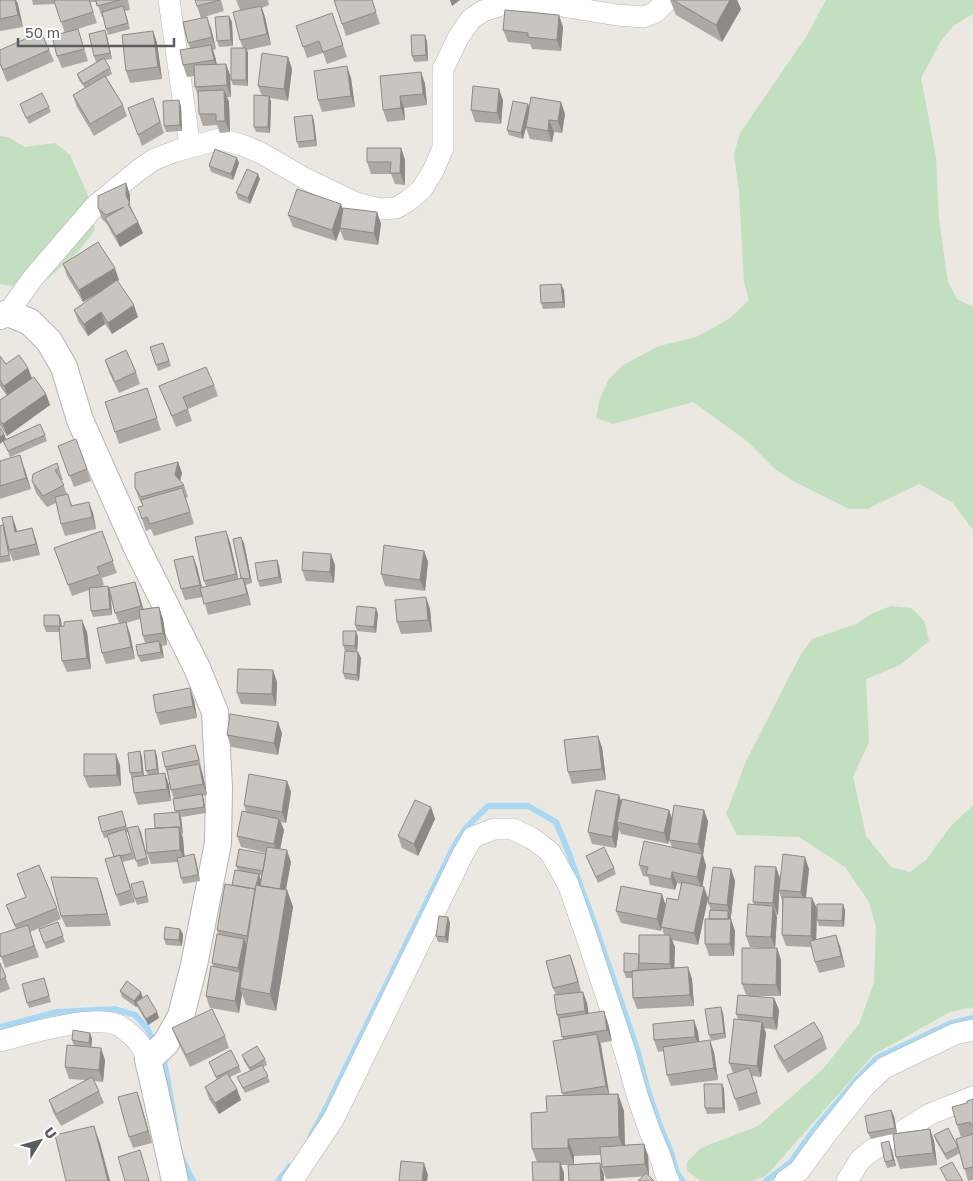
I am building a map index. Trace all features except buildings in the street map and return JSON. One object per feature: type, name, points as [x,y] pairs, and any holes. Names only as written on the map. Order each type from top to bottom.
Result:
[{"type":"street","points":[[169,0],[190,146]]},
{"type":"street","points":[[175,1181],[154,1081],[156,1053],[181,1016],[194,965],[218,843],[219,788],[215,712],[197,668],[137,548],[87,438],[64,367],[49,341],[30,322],[4,314],[95,206],[140,169],[176,150],[220,139],[242,144],[306,179],[356,203],[379,209],[396,208],[422,189],[433,171],[443,148],[443,69],[458,38],[471,19],[514,1],[531,1],[617,15],[644,17],[654,13],[668,0]]},
{"type":"street","points":[[292,1181],[333,1120],[463,854],[473,837],[494,829],[514,829],[550,852],[568,884],[626,1052],[638,1098],[669,1181]]},
{"type":"street","points":[[0,1041],[62,1026],[92,1022],[108,1023],[119,1025],[139,1043],[156,1053]]},
{"type":"street","points":[[785,1181],[798,1171],[853,1102],[884,1068],[955,1034],[973,1030]]},
{"type":"street","points":[[847,1181],[860,1160],[871,1151],[930,1114],[973,1096]]},
{"type":"green space","points":[[826,0],[973,0],[973,14],[953,26],[941,41],[921,78],[936,157],[939,220],[948,282],[957,299],[973,307],[973,530],[952,502],[919,484],[867,509],[849,509],[793,481],[775,469],[747,441],[693,402],[613,424],[596,418],[600,398],[609,379],[623,365],[659,346],[696,337],[730,318],[749,300],[744,282],[739,192],[734,154],[740,133],[806,37]]},
{"type":"green space","points":[[0,136],[8,137],[25,147],[55,143],[70,155],[87,193],[95,230],[78,252],[35,290],[0,284]]},
{"type":"green space","points":[[891,606],[912,608],[925,622],[929,641],[900,665],[866,679],[869,742],[853,777],[866,836],[891,867],[910,872],[926,860],[950,827],[973,805],[973,1007],[950,1012],[873,1055],[766,1176],[752,1181],[701,1181],[687,1171],[687,1162],[701,1148],[758,1126],[822,1070],[859,1024],[874,983],[876,927],[869,902],[845,867],[799,837],[737,835],[726,814],[746,761],[801,654],[812,639],[856,624],[871,614]]},
{"type":"waterway","points":[[311,1135],[453,848],[466,828],[488,806],[528,806],[556,822],[568,851],[637,1049],[649,1094],[677,1173],[683,1181]]},
{"type":"waterway","points":[[0,1027],[57,1012],[115,1009],[135,1015],[147,1028],[155,1044]]},
{"type":"waterway","points":[[766,1181],[790,1163],[814,1130],[877,1058],[951,1023],[973,1018]]},
{"type":"waterway","points":[[161,1055],[164,1061],[176,1129]]},
{"type":"waterway","points":[[182,1158],[193,1181]]},
{"type":"waterway","points":[[278,1181],[290,1166]]}]
